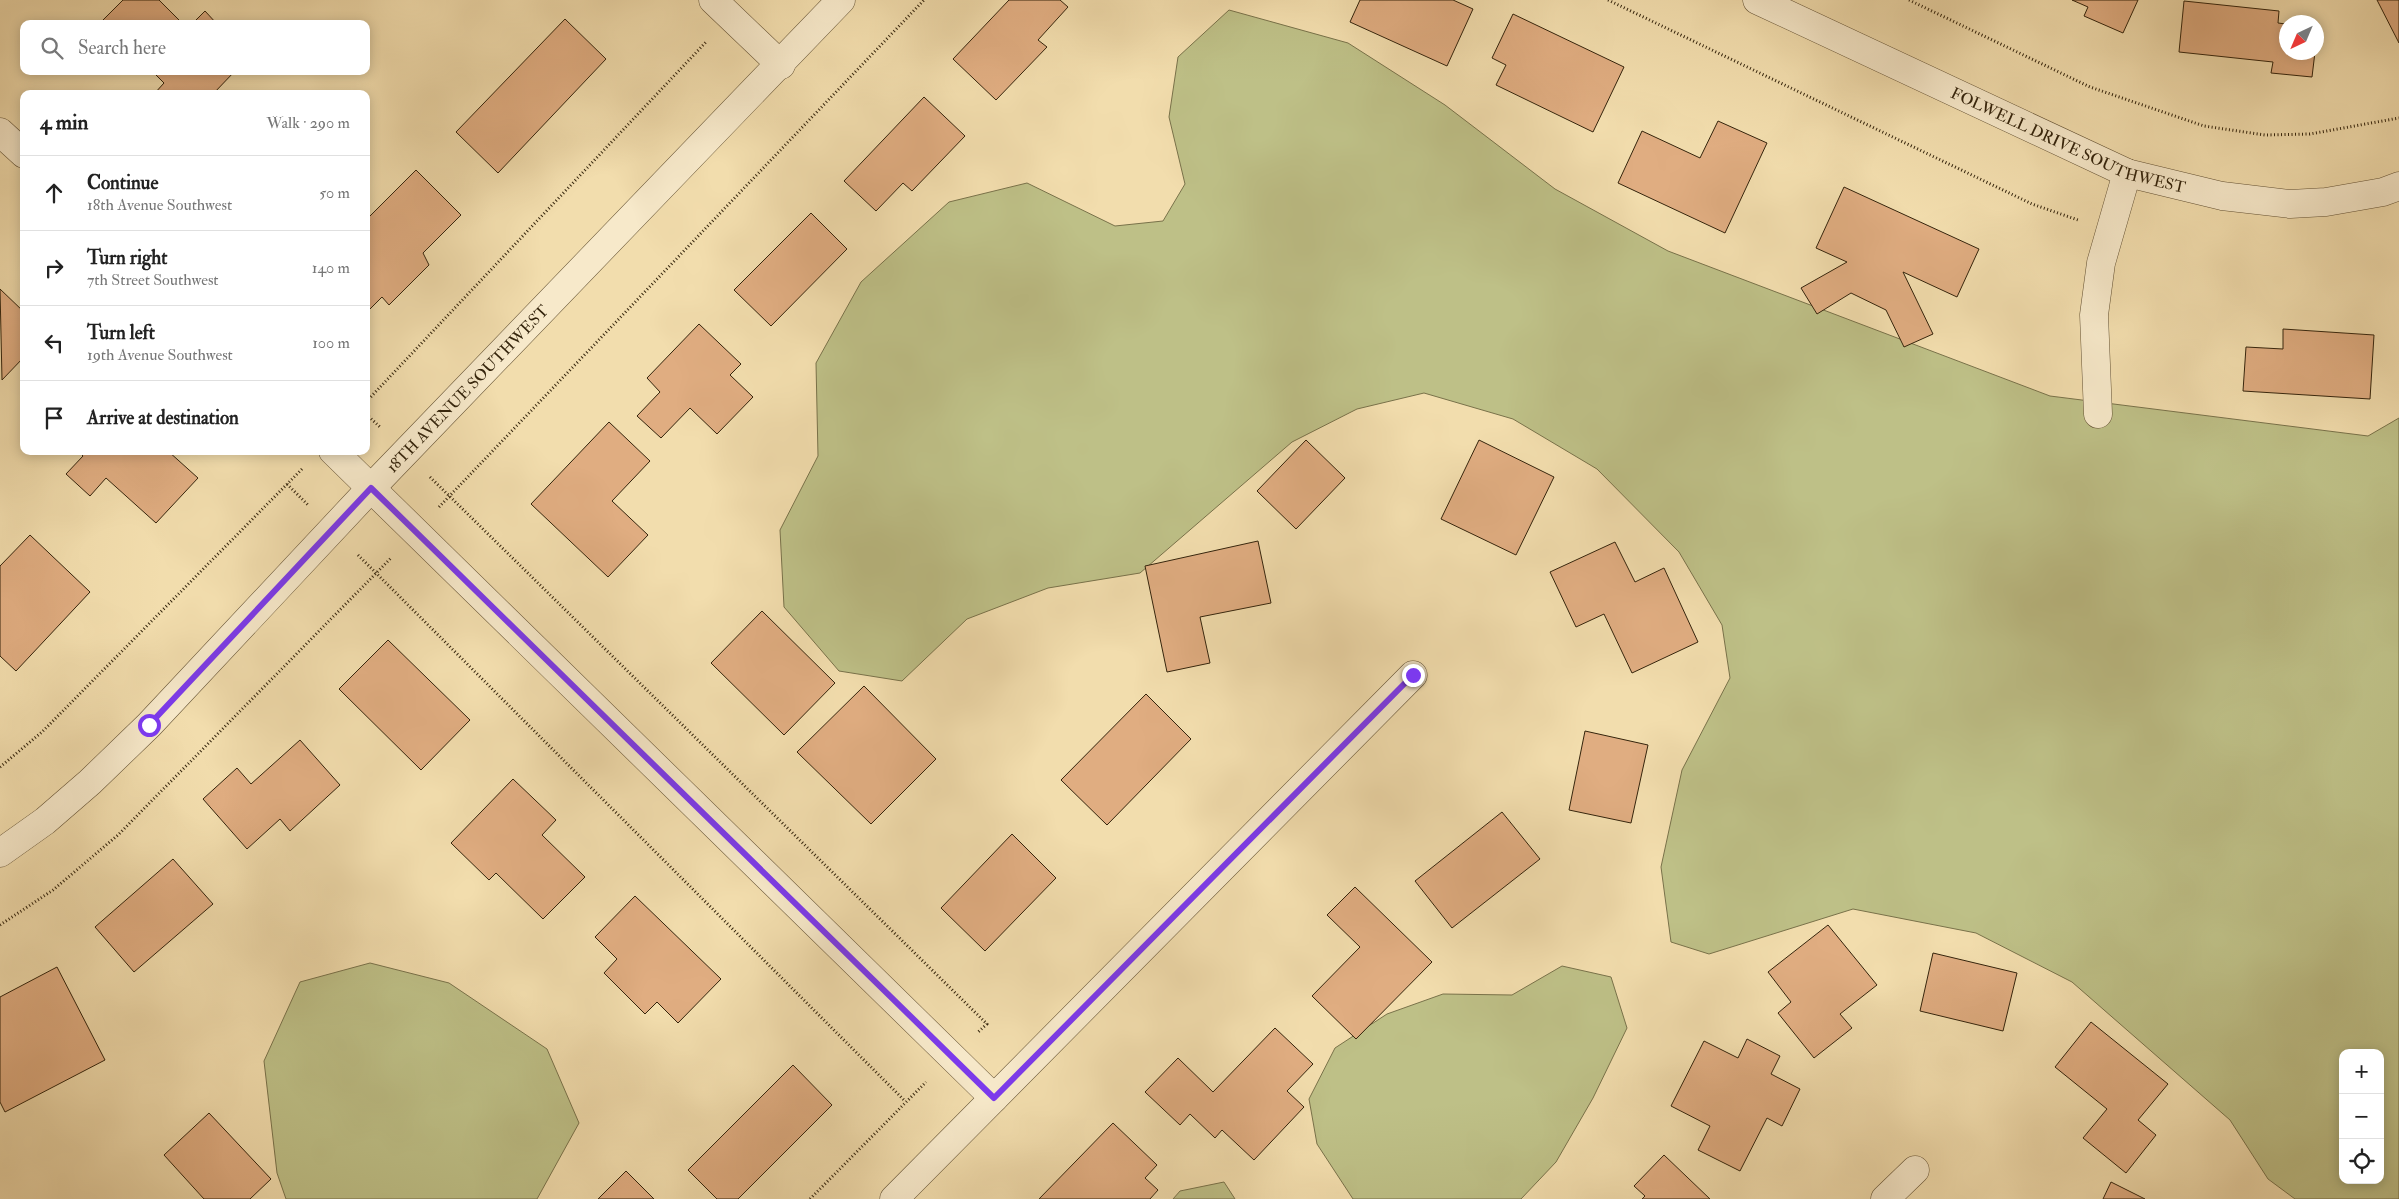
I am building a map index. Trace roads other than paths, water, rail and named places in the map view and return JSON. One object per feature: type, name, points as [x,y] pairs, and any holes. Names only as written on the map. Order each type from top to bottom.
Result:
[{"type":"street","name":"18TH AVENUE SOUTHWEST","points":[[0,853],[45,821],[112,761],[371,488],[781,65],[841,0]]},
{"type":"street","name":"FOLWELL DRIVE SOUTHWEST","points":[[1757,0],[2127,173],[2222,196],[2290,204],[2326,202],[2383,192],[2399,186]]},
{"type":"street","points":[[722,8],[781,65]]},
{"type":"street","points":[[0,132],[20,150]]},
{"type":"street","points":[[2098,414],[2094,315],[2101,263],[2127,173]]},
{"type":"street","points":[[337,455],[994,1098]]},
{"type":"street","points":[[894,1199],[1413,675]]},
{"type":"street","points":[[1885,1199],[1914,1170]]}]
